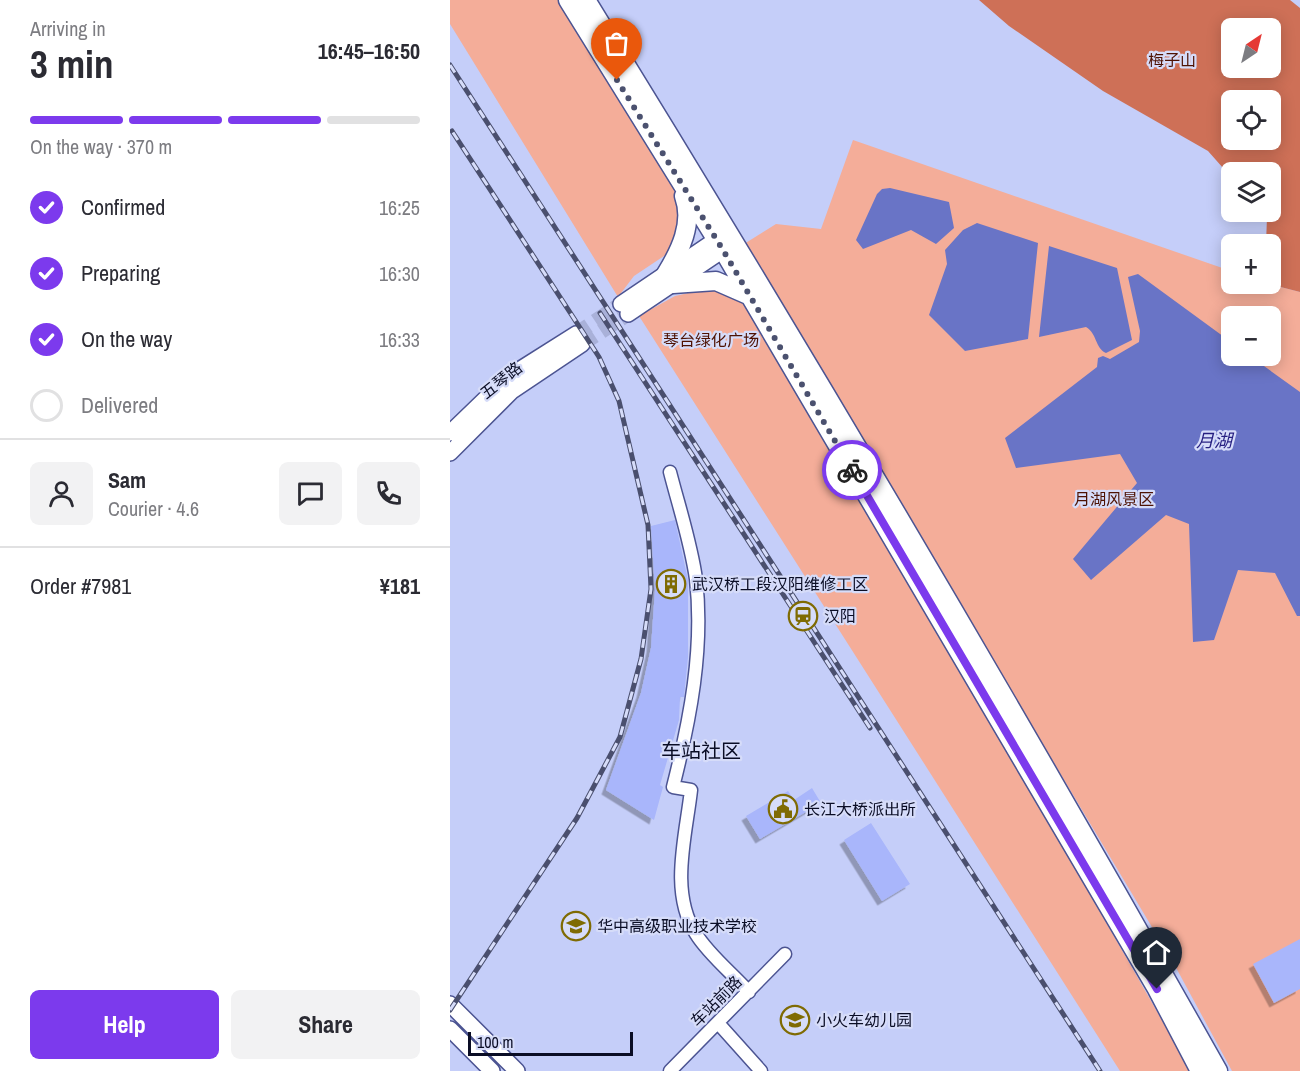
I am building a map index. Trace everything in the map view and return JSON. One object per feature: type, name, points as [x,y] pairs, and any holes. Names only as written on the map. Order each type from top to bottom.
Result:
[{"type":"highway","points":[[568,0],[679,180],[726,241],[748,295],[1146,969],[1200,1071]]},
{"type":"highway","points":[[586,0],[726,241],[1070,810],[1218,1071]]},
{"type":"highway","points":[[679,180],[687,202],[688,221],[669,279],[716,281],[748,295]]},
{"type":"main road","points":[[624,309],[726,241]]},
{"type":"main road","name":"五琴路","points":[[450,433],[508,376],[579,339],[512,392],[450,453]]},
{"type":"main road","points":[[450,1004],[517,1071]]},
{"type":"main road","points":[[450,1029],[492,1071]]},
{"type":"street","points":[[670,472],[693,564],[698,652],[686,737],[673,787],[691,790],[681,886],[684,909],[696,935],[749,992]]},
{"type":"street","name":"车站前路","points":[[670,1071],[785,954]]},
{"type":"street","points":[[718,1023],[761,1071]]},
{"type":"green space","points":[[450,0],[558,0],[678,193],[683,221],[670,252],[634,276],[618,297],[450,24]]},
{"type":"green space","name":"梅子山","points":[[979,0],[1290,0],[1300,8],[1300,292],[1281,287],[1281,234],[1266,234],[1267,222],[1281,222],[1281,162],[1221,162],[1221,166],[1208,151],[1103,91],[1009,26]]},
{"type":"green space","name":"月湖风景区","points":[[853,140],[1221,268],[1221,294],[1281,294],[1281,287],[1300,292],[1300,1071],[1232,1071],[1174,964],[744,244],[776,224],[821,229]]},
{"type":"green space","name":"琴台绿化广场","points":[[715,287],[742,301],[1026,782],[1191,1071],[1120,1071],[639,316],[675,296]]},
{"type":"water","points":[[890,188],[949,202],[954,228],[936,244],[911,230],[863,249],[856,240],[877,194],[882,189]]},
{"type":"water","points":[[977,223],[1038,243],[1028,339],[965,351],[929,315],[947,264],[945,250],[963,230]]},
{"type":"water","points":[[1049,246],[1117,268],[1132,340],[1106,353],[1102,351],[1086,327],[1039,337]]},
{"type":"water","name":"月湖","points":[[1138,274],[1221,335],[1221,366],[1264,366],[1300,392],[1300,616],[1297,616],[1275,573],[1238,570],[1214,640],[1193,642],[1189,524],[1166,515],[1091,580],[1073,559],[1137,483],[1120,454],[1016,468],[1005,438],[1097,367],[1098,358],[1103,356],[1110,359],[1139,342],[1140,331],[1128,277]]},
{"type":"building","points":[[675,520],[688,580],[688,657],[684,697],[680,697],[679,720],[660,785],[663,787],[654,820],[606,790],[641,693],[651,648],[655,590],[651,526]]},
{"type":"building","name":"长江大桥派出所","points":[[812,788],[821,803],[760,839],[746,816],[788,791],[794,800]]},
{"type":"building","points":[[871,823],[910,884],[882,901],[844,840]]},
{"type":"building","points":[[1300,939],[1300,989],[1274,1003],[1253,964]]},
{"type":"tunnel","points":[[576,334],[621,304]]},
{"type":"tunnel","points":[[582,344],[628,314]]},
{"type":"railway","points":[[450,65],[1100,1071]]},
{"type":"railway","points":[[450,1010],[577,818],[620,737],[641,659],[651,589],[648,525],[619,401],[599,357],[452,131]]},
{"type":"railway","points":[[600,313],[870,728]]},
{"type":"way so far","points":[[617,80],[723,250],[852,470]]},
{"type":"place","name":"武汉桥工段汉阳维修工区","points":[[671,584]]},
{"type":"place","name":"汉阳","points":[[803,616]]},
{"type":"place","name":"长江大桥派出所","points":[[783,809]]},
{"type":"place","name":"华中高级职业技术学校","points":[[576,926]]},
{"type":"place","name":"小火车幼儿园","points":[[795,1020]]},
{"type":"district","name":"车站社区","points":[[701,750]]},
{"type":"route","points":[[852,470],[1157,989]]}]
